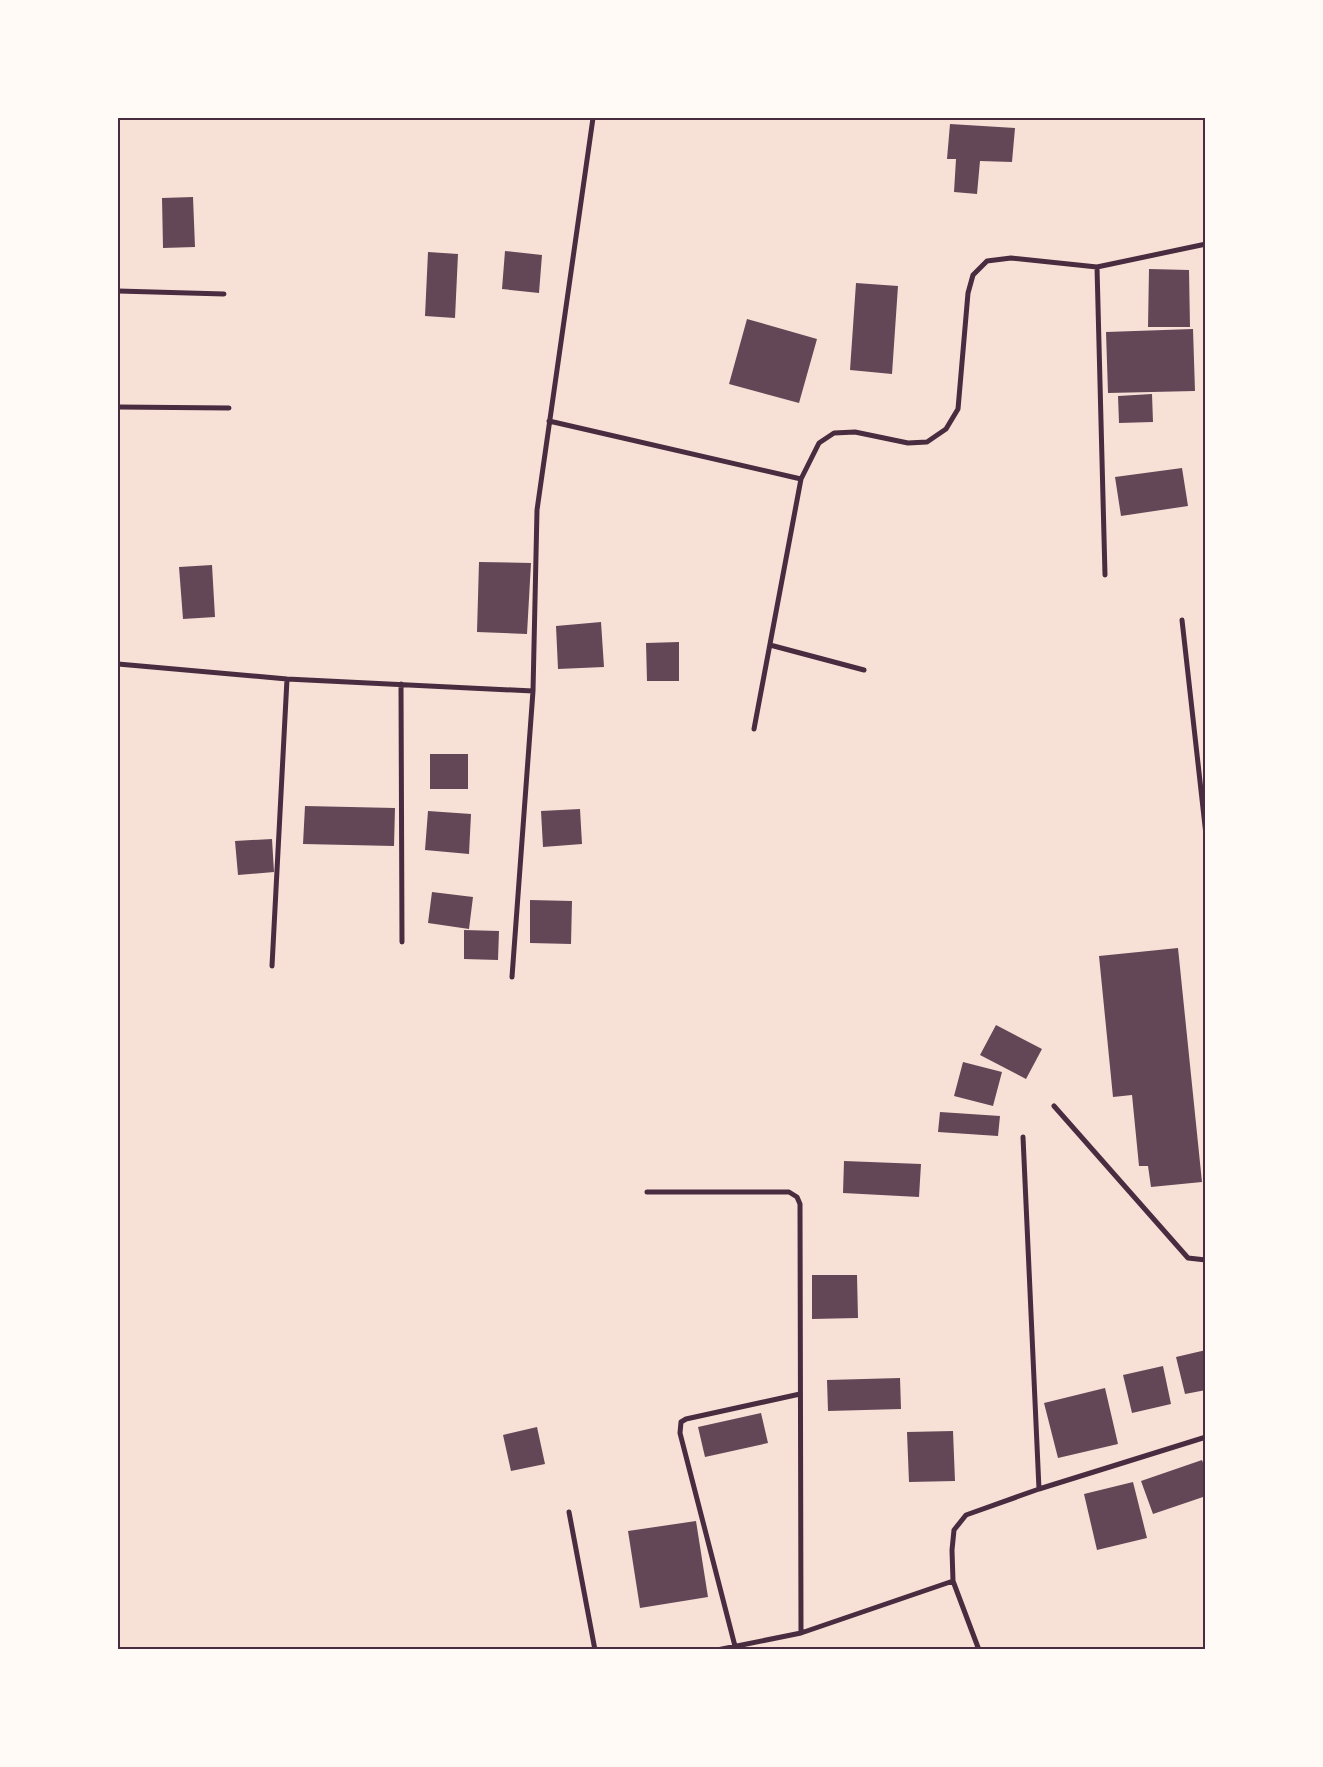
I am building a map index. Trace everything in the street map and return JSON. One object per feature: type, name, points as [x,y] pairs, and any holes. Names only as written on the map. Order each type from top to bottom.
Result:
[{"type":"street","points":[[512,977],[533,691],[537,510],[593,118]]},
{"type":"street","points":[[754,728],[802,479],[819,443],[834,433],[855,432],[908,443],[928,442],[946,429],[958,409],[968,293],[973,275],[987,261],[1011,258],[1097,267],[1206,244]]},
{"type":"street","points":[[1097,267],[1105,576]]},
{"type":"street","points":[[118,291],[224,294]]},
{"type":"street","points":[[118,407],[229,408]]},
{"type":"street","points":[[549,421],[802,479]]},
{"type":"street","points":[[1182,620],[1206,835]]},
{"type":"street","points":[[770,645],[864,670]]},
{"type":"street","points":[[118,664],[287,679],[533,691]]},
{"type":"street","points":[[272,966],[287,679]]},
{"type":"street","points":[[401,684],[402,942]]},
{"type":"street","points":[[1054,1106],[1188,1258],[1206,1260]]},
{"type":"street","points":[[1023,1137],[1039,1489]]},
{"type":"street","points":[[647,1192],[789,1192],[797,1197],[800,1204],[801,1633]]},
{"type":"street","points":[[735,1646],[680,1433],[680,1422],[686,1419],[800,1394]]},
{"type":"street","points":[[979,1650],[953,1581],[952,1550],[954,1530],[966,1515],[1039,1489],[1206,1437]]},
{"type":"street","points":[[569,1512],[595,1650]]},
{"type":"street","points":[[717,1650],[801,1633],[953,1581]]},
{"type":"building","points":[[950,124],[1015,128],[1012,162],[980,161],[977,194],[954,192],[956,159],[947,159]]},
{"type":"building","points":[[193,197],[195,247],[163,248],[162,198]]},
{"type":"building","points":[[505,251],[542,255],[539,293],[502,289]]},
{"type":"building","points":[[428,252],[458,254],[455,318],[425,316]]},
{"type":"building","points":[[1149,269],[1189,270],[1190,327],[1148,327]]},
{"type":"building","points":[[856,283],[898,286],[892,374],[850,370]]},
{"type":"building","points":[[747,319],[817,339],[799,403],[729,384]]},
{"type":"building","points":[[1193,329],[1195,391],[1108,393],[1106,332]]},
{"type":"building","points":[[1152,394],[1153,422],[1119,423],[1118,396]]},
{"type":"building","points":[[1182,468],[1188,506],[1121,516],[1115,477]]},
{"type":"building","points":[[479,562],[531,563],[527,634],[477,632]]},
{"type":"building","points":[[212,565],[215,617],[183,619],[179,567]]},
{"type":"building","points":[[601,622],[604,667],[558,669],[556,626]]},
{"type":"building","points":[[679,642],[679,681],[647,681],[646,643]]},
{"type":"building","points":[[430,754],[468,754],[468,789],[430,789]]},
{"type":"building","points":[[305,806],[395,808],[394,846],[303,844]]},
{"type":"building","points":[[580,809],[582,844],[543,847],[541,811]]},
{"type":"building","points":[[428,811],[471,814],[469,854],[425,850]]},
{"type":"building","points":[[272,839],[274,872],[238,875],[235,841]]},
{"type":"building","points":[[432,892],[473,897],[469,929],[428,923]]},
{"type":"building","points":[[530,900],[572,901],[571,944],[530,943]]},
{"type":"building","points":[[464,930],[499,931],[498,960],[464,959]]},
{"type":"building","points":[[1178,948],[1202,1182],[1151,1187],[1148,1166],[1139,1166],[1132,1095],[1113,1097],[1099,956]]},
{"type":"building","points":[[996,1025],[1042,1049],[1026,1079],[980,1055]]},
{"type":"building","points":[[963,1062],[1002,1072],[993,1106],[954,1096]]},
{"type":"building","points":[[940,1112],[1000,1116],[998,1136],[938,1132]]},
{"type":"building","points":[[844,1161],[921,1164],[919,1197],[843,1193]]},
{"type":"building","points":[[812,1275],[857,1275],[858,1318],[812,1319]]},
{"type":"building","points":[[1206,1350],[1206,1390],[1185,1394],[1176,1357]]},
{"type":"building","points":[[1163,1366],[1171,1404],[1132,1413],[1123,1375]]},
{"type":"building","points":[[900,1378],[901,1409],[828,1411],[827,1380]]},
{"type":"building","points":[[1105,1388],[1118,1444],[1058,1458],[1044,1403]]},
{"type":"building","points":[[761,1413],[768,1443],[705,1457],[698,1427]]},
{"type":"building","points":[[537,1427],[545,1464],[511,1471],[503,1435]]},
{"type":"building","points":[[953,1431],[955,1481],[909,1482],[907,1432]]},
{"type":"building","points":[[1202,1460],[1206,1470],[1206,1496],[1153,1514],[1141,1481]]},
{"type":"building","points":[[1133,1482],[1147,1538],[1097,1550],[1084,1494]]},
{"type":"building","points":[[696,1521],[708,1597],[640,1608],[628,1531]]}]
